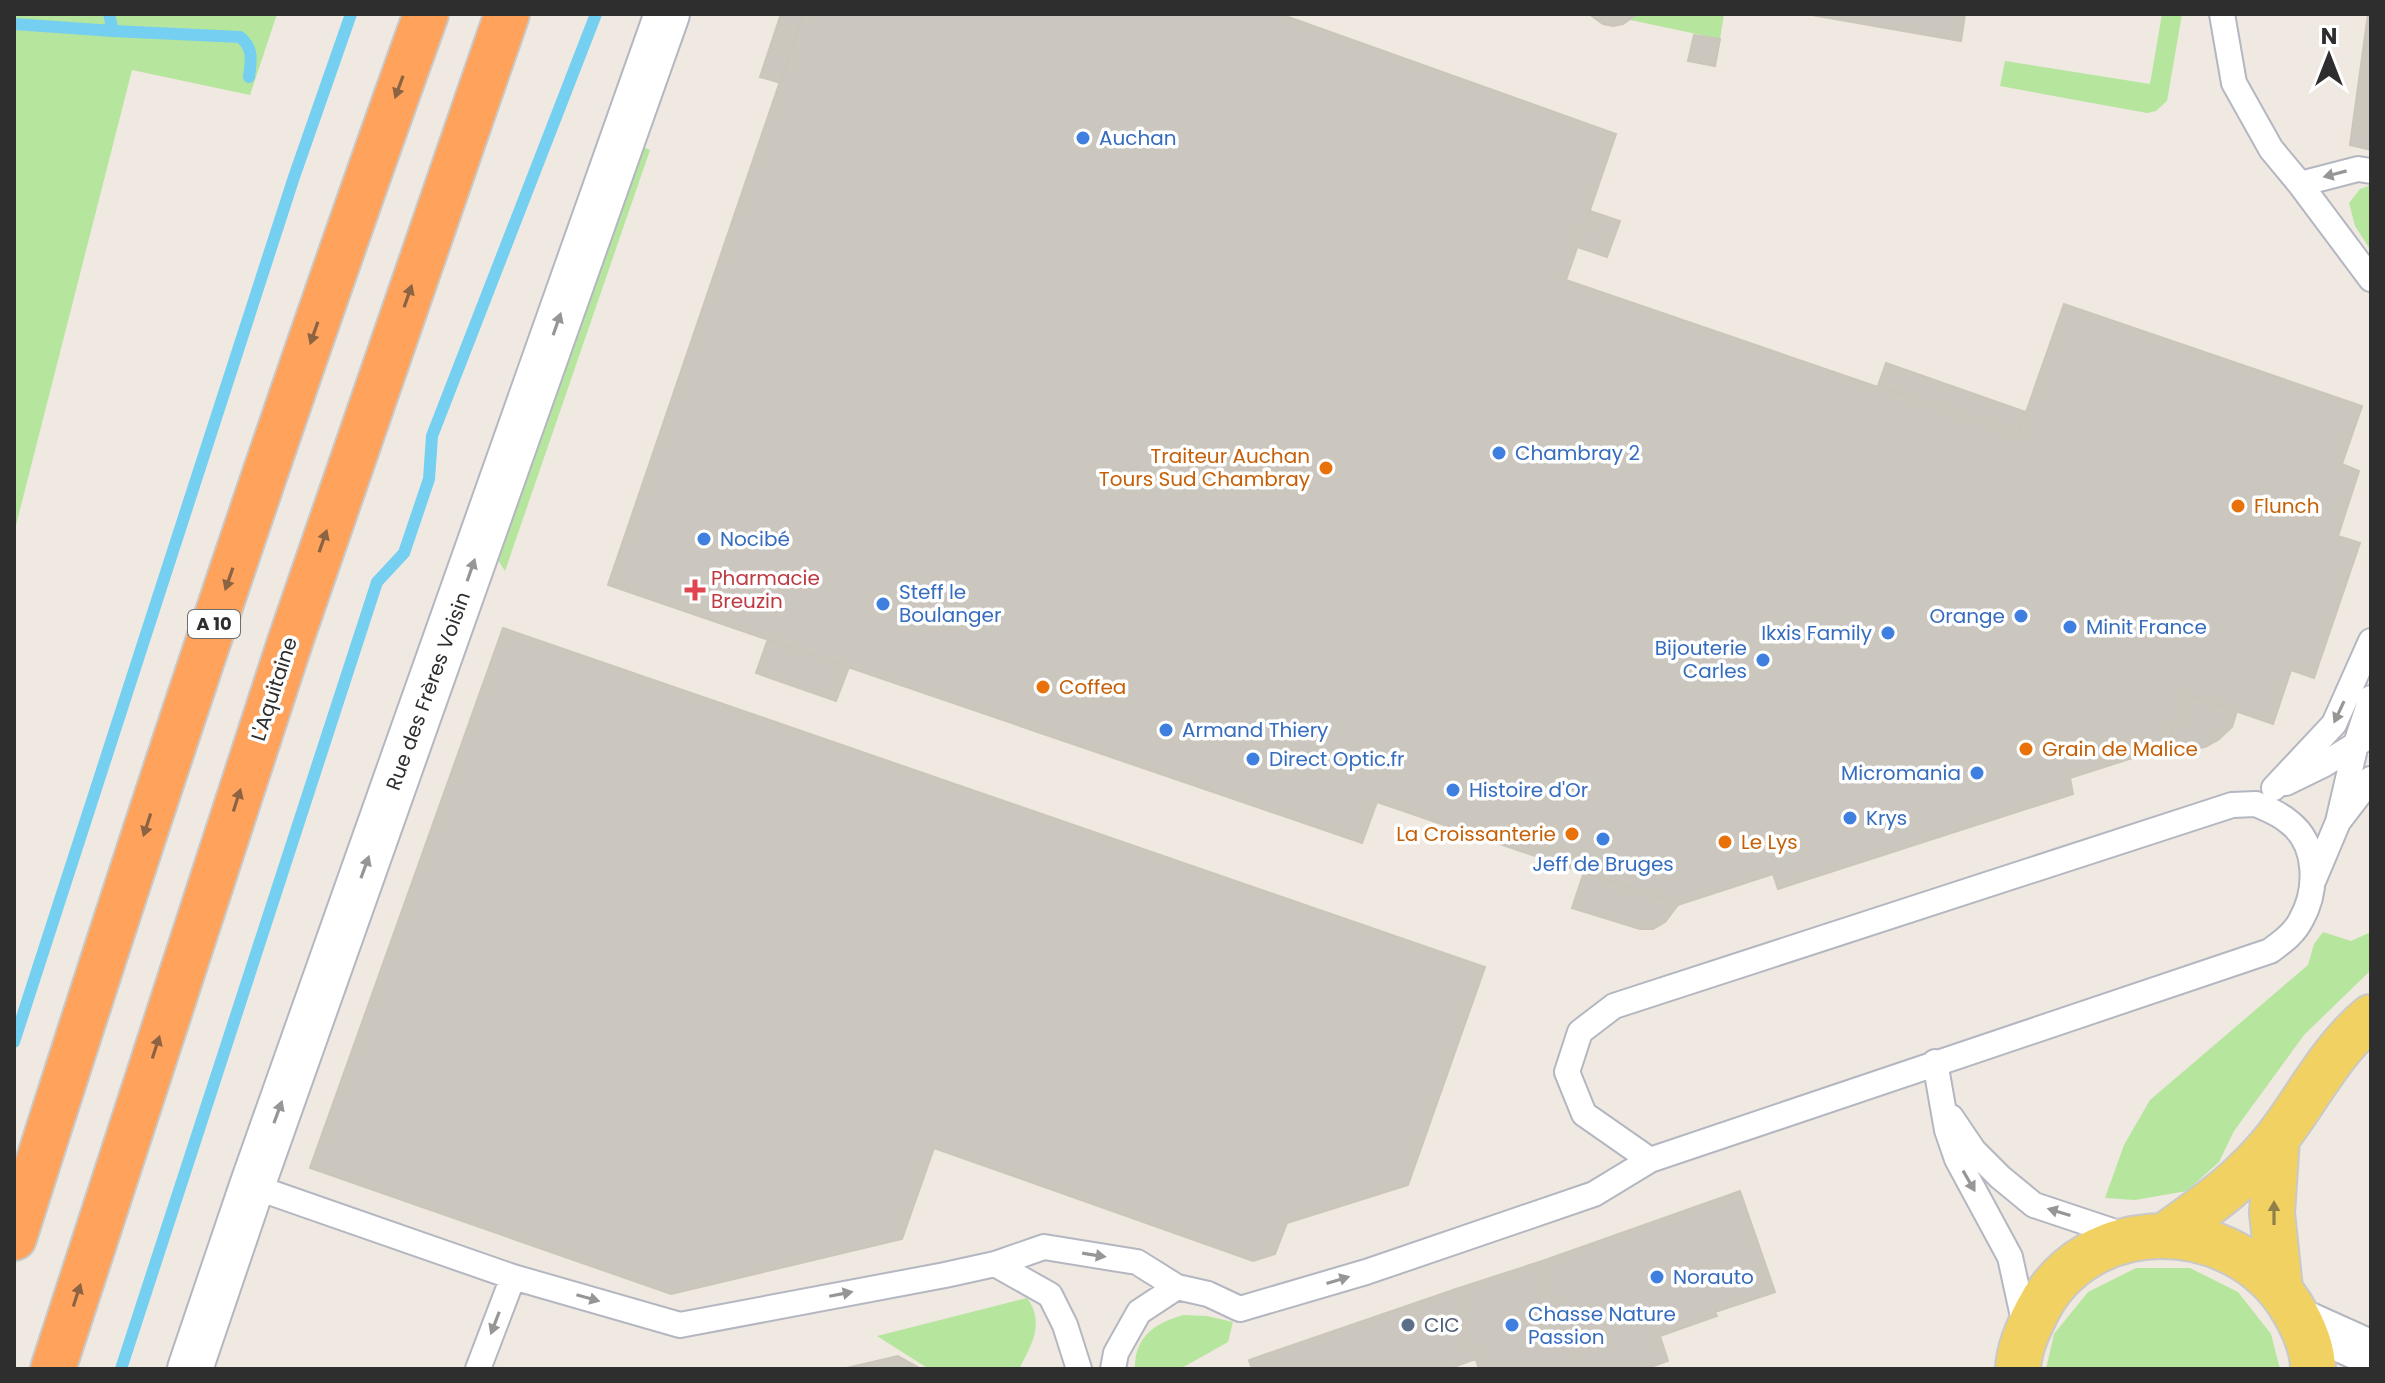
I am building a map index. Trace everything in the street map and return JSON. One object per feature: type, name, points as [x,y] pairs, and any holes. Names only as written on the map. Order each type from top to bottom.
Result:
[{"type":"highway","name":"A 10","points":[[14,1238],[182,719],[426,14]]},
{"type":"highway","name":"L'Aquitaine","points":[[53,1369],[290,642],[505,25]]},
{"type":"main road","points":[[2019,1358],[2043,1299],[2067,1271],[2098,1251],[2150,1236],[2231,1188],[2277,1138],[2323,1070],[2371,1017]]},
{"type":"main road","points":[[2277,1138],[2272,1213],[2291,1305],[2313,1369]]},
{"type":"main road","points":[[2150,1236],[2209,1241],[2222,1247],[2248,1260],[2291,1305]]},
{"type":"street","name":"Rue des Frères Voisin","points":[[190,1369],[667,14]]},
{"type":"street","points":[[2291,1305],[2371,1353]]},
{"type":"lane","points":[[2222,14],[2234,83],[2271,149],[2371,279]]},
{"type":"lane","points":[[2300,184],[2358,169],[2371,171]]},
{"type":"lane","points":[[2274,788],[2334,724],[2371,641]]},
{"type":"lane","points":[[252,1186],[513,1277],[680,1325],[995,1264],[1044,1247],[1137,1262],[1177,1287],[1208,1294],[1240,1309],[1366,1272],[1594,1194],[1650,1160],[2270,951],[2289,937],[2301,921],[2309,901],[2364,739],[2371,698]]},
{"type":"lane","points":[[1650,1160],[1584,1114],[1567,1072],[1580,1032],[1614,1006],[2232,805],[2323,765],[2364,739]]},
{"type":"lane","points":[[2338,822],[2371,779]]},
{"type":"lane","points":[[2232,805],[2256,804],[2290,822],[2301,834],[2308,850],[2313,882]]},
{"type":"lane","points":[[1935,1062],[1947,1130],[1957,1159],[2010,1257],[2019,1358]]},
{"type":"lane","points":[[1945,1108],[1974,1151],[2034,1205],[2150,1236]]},
{"type":"lane","points":[[995,1264],[1050,1295],[1065,1325],[1079,1369]]},
{"type":"lane","points":[[478,1369],[513,1277]]},
{"type":"lane","points":[[1113,1369],[1116,1353],[1139,1312],[1177,1287]]},
{"type":"green space","points":[[14,14],[277,14],[250,95],[132,70],[14,533]]},
{"type":"green space","points":[[1602,14],[1724,14],[1720,39]]},
{"type":"green space","points":[[2162,14],[2182,14],[2167,101],[2156,111],[2147,113],[2000,86],[2005,61],[2150,84]]},
{"type":"green space","points":[[639,145],[650,150],[505,571],[496,557]]},
{"type":"green space","points":[[2371,185],[2371,251],[2355,226],[2349,203],[2360,189]]},
{"type":"green space","points":[[2323,932],[2351,941],[2371,932],[2371,970],[2304,1035],[2234,1131],[2219,1162],[2187,1191],[2135,1200],[2105,1198],[2124,1145],[2150,1100],[2308,965],[2314,944]]},
{"type":"green space","points":[[2136,1268],[2190,1268],[2238,1292],[2271,1334],[2280,1369],[2046,1369],[2054,1334],[2088,1292]]},
{"type":"green space","points":[[1027,1298],[1035,1316],[1035,1334],[1019,1369],[929,1369],[877,1336]]},
{"type":"green space","points":[[1184,1315],[1233,1322],[1228,1342],[1180,1369],[1135,1369],[1138,1348],[1149,1333],[1164,1322]]},
{"type":"building","points":[[781,14],[803,14],[781,83],[760,77]]},
{"type":"building","name":"Chambray 2","points":[[803,14],[1280,14],[1616,134],[1566,280],[2018,435],[2064,304],[2362,406],[2342,464],[2359,471],[2338,536],[2360,543],[2314,678],[2291,670],[2273,724],[2186,694],[2167,747],[2070,778],[2073,794],[1778,889],[1773,874],[1678,905],[1377,802],[1362,843],[608,585]]},
{"type":"building","points":[[1589,14],[1637,14],[1623,24],[1613,26],[1603,24]]},
{"type":"building","points":[[1806,14],[1965,14],[1961,41]]},
{"type":"building","points":[[2368,14],[2371,14],[2371,150],[2350,145]]},
{"type":"building","points":[[1694,35],[1720,39],[1715,66],[1688,61]]},
{"type":"building","points":[[1590,211],[1620,221],[1607,257],[1577,247]]},
{"type":"building","points":[[1886,363],[2026,412],[2018,435],[1878,386]]},
{"type":"building","points":[[503,628],[1485,967],[1408,1185],[1287,1223],[1275,1254],[1253,1261],[934,1148],[902,1239],[671,1294],[310,1168]]},
{"type":"building","points":[[768,639],[849,667],[836,701],[756,673]]},
{"type":"building","points":[[2186,694],[2237,711],[2232,727],[2205,747],[2189,750],[2167,747]]},
{"type":"building","points":[[1584,872],[1678,905],[1665,922],[1653,929],[1640,929],[1572,908]]},
{"type":"building","name":"Norauto","points":[[1740,1191],[1775,1292],[1715,1312],[1717,1316],[1660,1336],[1668,1361],[1645,1369],[1575,1369],[1539,1262]]},
{"type":"building","name":"Chasse Nature Passion","points":[[1539,1262],[1575,1369],[1479,1369],[1453,1290]]},
{"type":"building","name":"CIC","points":[[1453,1290],[1476,1359],[1448,1369],[1252,1369],[1249,1360]]},
{"type":"building","points":[[898,1356],[921,1369],[842,1369]]},
{"type":"waterway","points":[[109,14],[113,31],[240,37],[250,50],[249,77]]},
{"type":"waterway","points":[[14,1042],[294,177],[351,14]]},
{"type":"waterway","points":[[121,1369],[377,582],[404,553],[429,479],[432,436],[596,14]]},
{"type":"waterway","points":[[14,24],[113,31]]},
{"type":"place","name":"Auchan","points":[[1083,138]]},
{"type":"place","name":"Chambray 2","points":[[1499,453]]},
{"type":"place","name":"Traiteur Auchan Tours Sud Chambray","points":[[1326,468]]},
{"type":"place","name":"Flunch","points":[[2238,506]]},
{"type":"place","name":"Nocibé","points":[[704,539]]},
{"type":"place","name":"Pharmacie Breuzin","points":[[695,590]]},
{"type":"place","name":"Steff le Boulanger","points":[[883,604]]},
{"type":"place","name":"Orange","points":[[2021,616]]},
{"type":"place","name":"Minit France","points":[[2070,627]]},
{"type":"place","name":"Ikxis Family","points":[[1888,633]]},
{"type":"place","name":"Bijouterie Carles","points":[[1763,660]]},
{"type":"place","name":"Coffea","points":[[1043,687]]},
{"type":"place","name":"Armand Thiery","points":[[1166,730]]},
{"type":"place","name":"Grain de Malice","points":[[2026,749]]},
{"type":"place","name":"Direct Optic.fr","points":[[1253,759]]},
{"type":"place","name":"Micromania","points":[[1977,773]]},
{"type":"place","name":"Histoire d'Or","points":[[1453,790]]},
{"type":"place","name":"Krys","points":[[1850,818]]},
{"type":"place","name":"La Croissanterie","points":[[1572,834]]},
{"type":"place","name":"Jeff de Bruges","points":[[1603,839]]},
{"type":"place","name":"Le Lys","points":[[1725,842]]},
{"type":"place","name":"Norauto","points":[[1657,1277]]},
{"type":"place","name":"CIC","points":[[1408,1325]]},
{"type":"place","name":"Chasse Nature Passion","points":[[1512,1325]]}]
